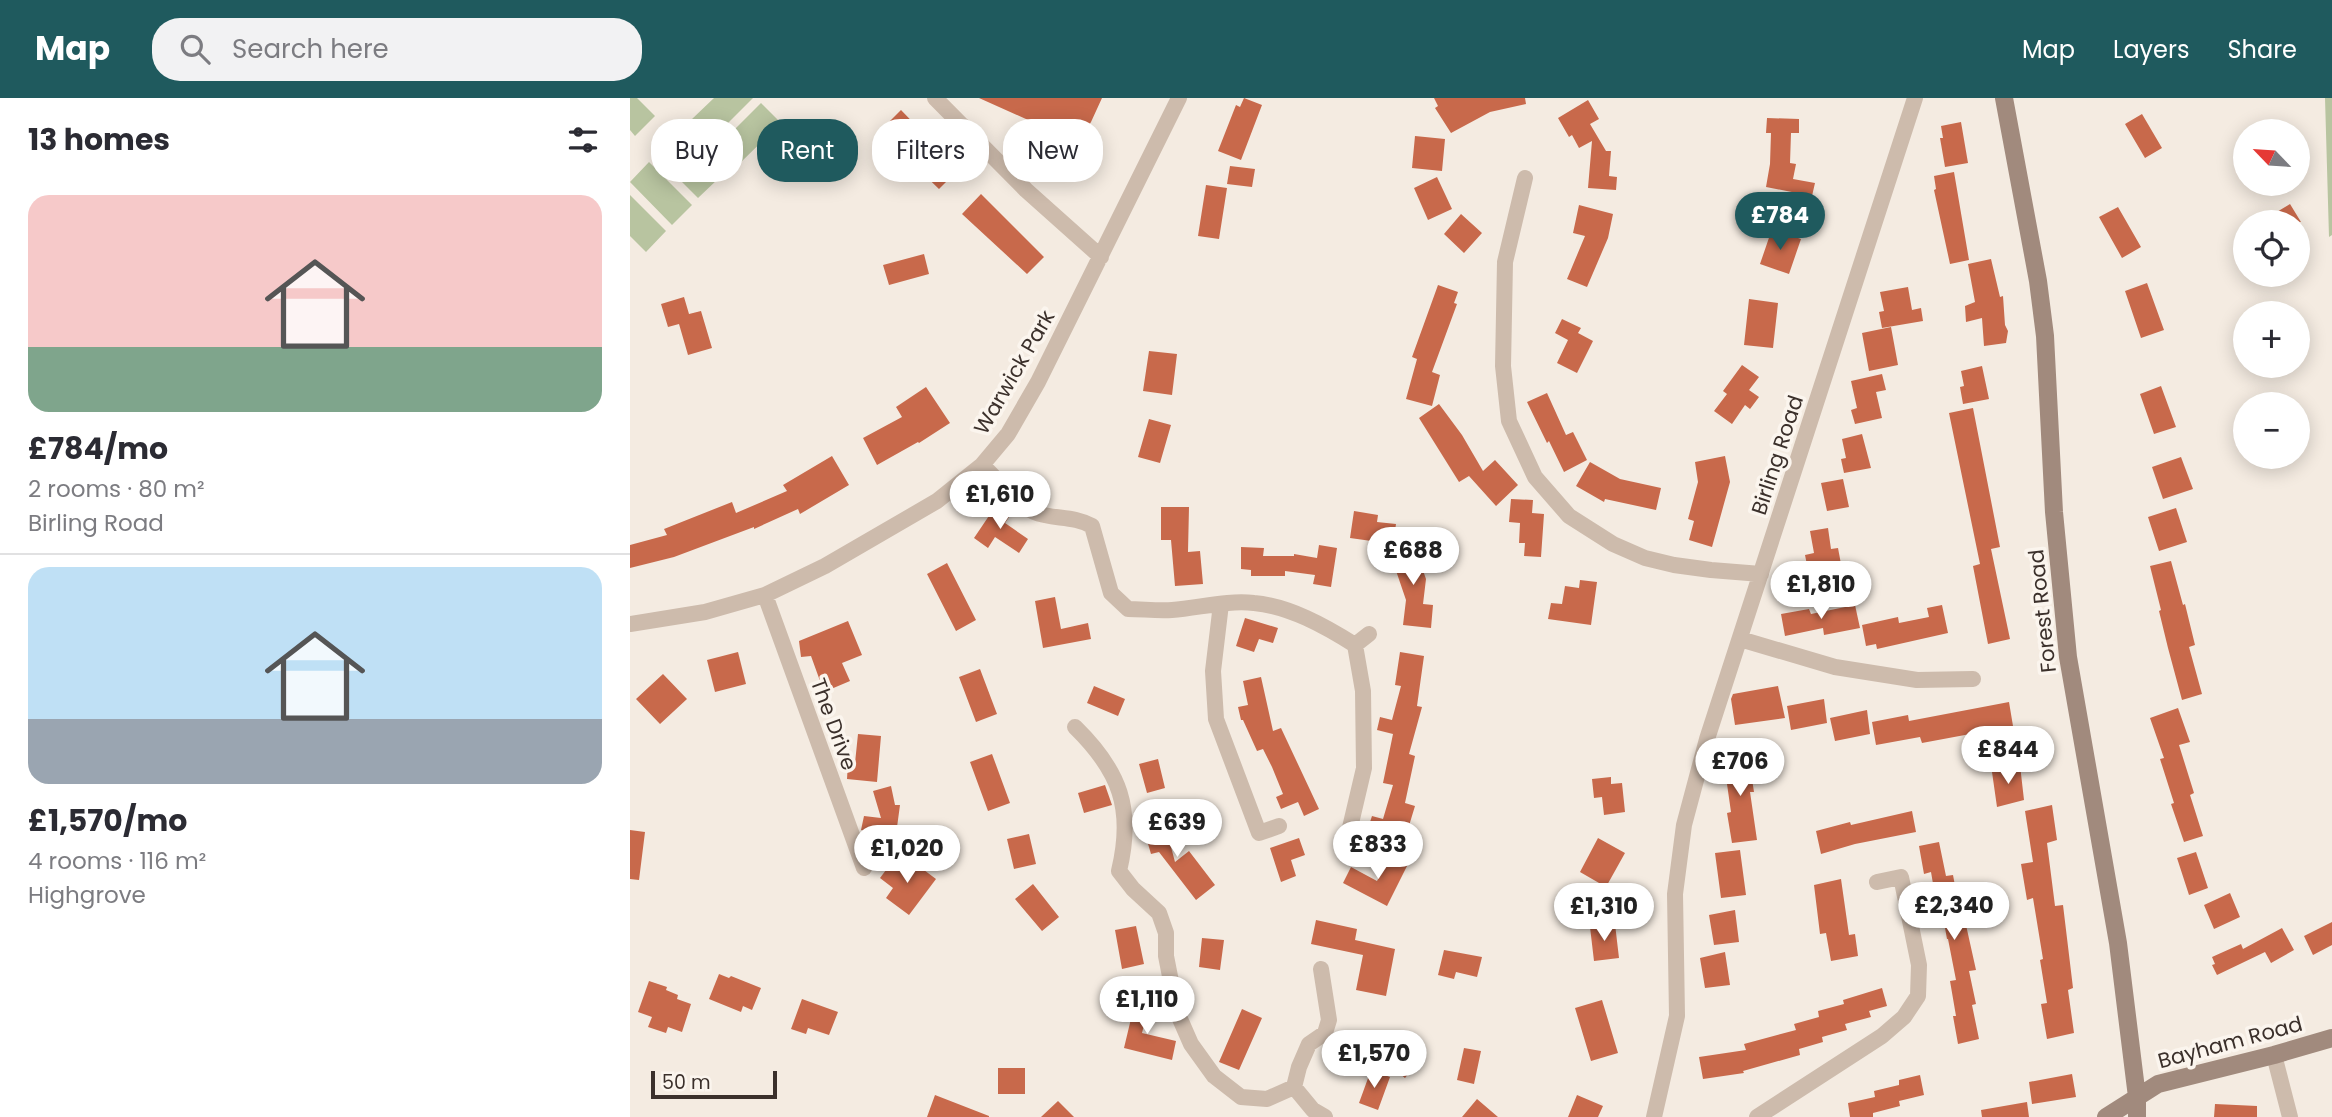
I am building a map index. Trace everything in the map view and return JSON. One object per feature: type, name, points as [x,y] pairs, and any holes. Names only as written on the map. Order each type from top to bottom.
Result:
[{"type":"street","points":[[935,98],[1026,190],[1101,257]]},
{"type":"street","name":"Warwick Park","points":[[630,624],[705,612],[765,594],[825,566],[937,500],[982,465],[1008,434],[1038,382],[1179,98]]},
{"type":"street","name":"Birling Road","points":[[1654,1117],[1677,1016],[1675,894],[1684,825],[1707,738],[1915,98]]},
{"type":"street","name":"Forest Road","points":[[2004,98],[2038,281],[2045,336],[2054,512],[2068,657],[2119,943],[2137,1117]]},
{"type":"street","points":[[1525,178],[1505,262],[1503,366],[1509,421],[1535,477],[1569,516],[1612,544],[1645,558],[1699,569],[1761,574]]},
{"type":"street","points":[[982,465],[1021,505],[1036,513],[1080,519],[1092,526],[1111,593],[1128,608],[1170,610],[1253,603],[1281,608],[1332,631],[1354,645],[1363,691],[1364,768],[1349,836]]},
{"type":"street","name":"The Drive","points":[[765,594],[864,869]]},
{"type":"street","points":[[1221,604],[1213,671],[1216,719],[1259,833],[1279,826]]},
{"type":"street","points":[[1354,645],[1369,634]]},
{"type":"street","points":[[1740,639],[1835,667],[1917,680],[1973,679]]},
{"type":"street","points":[[1075,727],[1110,766],[1122,798],[1124,848],[1119,871],[1133,889],[1159,913],[1166,933],[1166,956],[1177,1012],[1191,1044],[1214,1076],[1241,1097],[1267,1099],[1294,1087]]},
{"type":"street","points":[[1757,1117],[1882,1036],[1904,1017],[1917,996],[1919,965],[1901,877],[1877,882]]},
{"type":"street","points":[[1294,1087],[1299,1067],[1310,1044],[1325,1033],[1329,1020],[1321,969]]},
{"type":"street","name":"Bayham Road","points":[[2106,1117],[2158,1084],[2332,1038]]},
{"type":"street","points":[[2274,1055],[2290,1117]]},
{"type":"street","points":[[1294,1087],[1313,1110],[1325,1117]]},
{"type":"green space","points":[[630,98],[637,98],[655,116],[635,136],[630,130]]},
{"type":"green space","points":[[714,98],[753,98],[732,119],[692,119]]},
{"type":"green space","points":[[2325,98],[2332,98],[2332,235],[2329,237]]},
{"type":"green space","points":[[761,103],[777,119],[757,119],[757,146],[743,160],[743,121]]},
{"type":"green space","points":[[649,162],[651,182],[669,182],[692,205],[672,225],[630,182]]},
{"type":"green space","points":[[682,182],[715,182],[698,198]]},
{"type":"green space","points":[[630,195],[666,231],[646,252],[630,236]]},
{"type":"building","points":[[979,98],[1102,98],[1092,119],[1026,119]]},
{"type":"building","points":[[1244,98],[1262,105],[1241,160],[1218,151],[1236,105],[1240,107]]},
{"type":"building","points":[[1434,98],[1525,98],[1526,104],[1490,112],[1451,133],[1435,108],[1438,106]]},
{"type":"building","points":[[1588,100],[1599,119],[1590,124],[1606,151],[1611,151],[1609,176],[1617,177],[1616,190],[1588,188],[1592,141],[1579,148],[1558,118]]},
{"type":"building","points":[[901,110],[910,119],[892,119]]},
{"type":"building","points":[[2142,114],[2162,148],[2145,158],[2125,124]]},
{"type":"building","points":[[1767,118],[1799,119],[1799,133],[1791,133],[1790,163],[1796,164],[1793,179],[1815,183],[1812,196],[1766,187],[1771,133],[1766,133]]},
{"type":"building","points":[[1961,122],[1968,163],[1945,167],[1940,138],[1943,138],[1941,126]]},
{"type":"building","points":[[1415,136],[1445,139],[1442,171],[1412,168]]},
{"type":"building","points":[[1230,166],[1255,169],[1252,187],[1227,184]]},
{"type":"building","points":[[1954,172],[1969,260],[1950,264],[1934,190],[1934,176]]},
{"type":"building","points":[[1437,177],[1452,209],[1428,220],[1414,188]]},
{"type":"building","points":[[932,182],[946,182],[939,189]]},
{"type":"building","points":[[1206,185],[1227,188],[1219,239],[1198,236]]},
{"type":"building","points":[[981,194],[1044,257],[1027,274],[962,214]]},
{"type":"building","points":[[2290,204],[2294,210],[2280,210]]},
{"type":"building","points":[[1579,205],[1613,214],[1608,238],[1587,287],[1567,279],[1585,236],[1573,233]]},
{"type":"building","points":[[2118,207],[2141,247],[2122,258],[2099,217]]},
{"type":"building","points":[[1461,214],[1482,233],[1464,253],[1444,234]]},
{"type":"building","points":[[1772,229],[1801,239],[1789,274],[1760,264]]},
{"type":"building","points":[[924,254],[929,274],[889,285],[883,265]]},
{"type":"building","points":[[1991,259],[2000,297],[2003,296],[2005,325],[2008,331],[2006,343],[1984,346],[1982,318],[1966,322],[1965,306],[1975,302],[1968,264]]},
{"type":"building","points":[[2147,283],[2164,330],[2141,338],[2125,291]]},
{"type":"building","points":[[1438,285],[1458,292],[1454,303],[1457,304],[1432,372],[1440,375],[1432,406],[1406,399],[1417,359],[1412,357]]},
{"type":"building","points":[[1908,287],[1912,310],[1921,308],[1923,321],[1882,328],[1879,312],[1884,311],[1880,292]]},
{"type":"building","points":[[684,297],[689,314],[701,311],[712,348],[688,355],[679,324],[668,327],[661,304]]},
{"type":"building","points":[[1749,299],[1778,303],[1773,348],[1744,345]]},
{"type":"building","points":[[1562,319],[1581,328],[1578,333],[1593,341],[1577,373],[1557,363],[1568,340],[1555,333]]},
{"type":"building","points":[[1891,327],[1898,365],[1869,371],[1862,333]]},
{"type":"building","points":[[1149,351],[1177,354],[1172,395],[1143,391]]},
{"type":"building","points":[[1742,365],[1759,377],[1749,390],[1759,397],[1750,409],[1745,405],[1732,424],[1714,411],[1727,394],[1723,391]]},
{"type":"building","points":[[1982,366],[1989,399],[1963,404],[1961,371]]},
{"type":"building","points":[[1882,374],[1886,390],[1876,392],[1882,418],[1855,424],[1851,410],[1857,408],[1851,381]]},
{"type":"building","points":[[2161,386],[2176,427],[2154,434],[2140,394]]},
{"type":"building","points":[[926,387],[950,423],[877,465],[863,438],[902,417],[896,407]]},
{"type":"building","points":[[1547,393],[1566,435],[1573,432],[1587,460],[1564,472],[1527,402]]},
{"type":"building","points":[[1439,404],[1462,435],[1483,471],[1495,460],[1518,485],[1496,506],[1469,476],[1459,482],[1419,418]]},
{"type":"building","points":[[1973,408],[2000,547],[1991,549],[2010,639],[1988,644],[1973,566],[1980,564],[1949,413]]},
{"type":"building","points":[[1149,419],[1171,425],[1160,463],[1138,457]]},
{"type":"building","points":[[1862,434],[1871,468],[1844,473],[1841,459],[1846,458],[1842,439]]},
{"type":"building","points":[[832,456],[849,485],[800,514],[798,509],[754,529],[674,557],[630,568],[630,545],[667,535],[664,529],[732,502],[736,513],[787,491],[783,485]]},
{"type":"building","points":[[1725,456],[1730,482],[1712,547],[1689,540],[1694,521],[1688,519],[1698,482],[1695,462]]},
{"type":"building","points":[[2181,457],[2193,489],[2163,499],[2152,467]]},
{"type":"building","points":[[1590,462],[1620,479],[1661,488],[1656,510],[1605,499],[1604,502],[1576,486]]},
{"type":"building","points":[[1843,479],[1849,507],[1827,511],[1821,483]]},
{"type":"building","points":[[1511,499],[1533,500],[1532,513],[1544,514],[1541,557],[1524,556],[1525,543],[1519,543],[1520,523],[1509,522]]},
{"type":"building","points":[[997,504],[1011,514],[1005,523],[1028,539],[1019,553],[995,537],[988,548],[974,538]]},
{"type":"building","points":[[1161,507],[1189,507],[1188,552],[1200,551],[1203,584],[1175,586],[1171,540],[1161,540]]},
{"type":"building","points":[[2176,508],[2187,542],[2159,551],[2148,517]]},
{"type":"building","points":[[1354,511],[1378,515],[1377,522],[1396,524],[1393,544],[1350,538]]},
{"type":"building","points":[[1828,528],[1831,549],[1838,548],[1841,564],[1808,570],[1805,555],[1814,553],[1810,531]]},
{"type":"building","points":[[1319,545],[1337,548],[1331,587],[1313,584],[1315,575],[1285,571],[1285,576],[1251,576],[1251,570],[1241,569],[1241,547],[1264,548],[1263,556],[1294,554],[1317,558]]},
{"type":"building","points":[[1414,545],[1426,579],[1423,604],[1433,605],[1431,628],[1403,625],[1406,600],[1390,553]]},
{"type":"building","points":[[2171,561],[2195,645],[2189,647],[2202,694],[2182,700],[2150,566]]},
{"type":"building","points":[[947,563],[976,620],[956,631],[927,574]]},
{"type":"building","points":[[1580,580],[1597,582],[1591,625],[1548,619],[1551,603],[1562,604],[1565,586],[1579,588]]},
{"type":"building","points":[[1055,597],[1061,629],[1088,623],[1091,639],[1043,648],[1035,601]]},
{"type":"building","points":[[1855,605],[1860,628],[1824,635],[1823,628],[1785,636],[1781,614],[1809,609],[1811,614]]},
{"type":"building","points":[[1942,605],[1948,633],[1877,649],[1876,644],[1866,646],[1862,625],[1898,617],[1899,623],[1929,617],[1927,608]]},
{"type":"building","points":[[1245,618],[1278,628],[1273,643],[1259,639],[1254,652],[1236,646]]},
{"type":"building","points":[[848,621],[862,655],[842,663],[850,681],[824,692],[811,656],[801,657],[799,641]]},
{"type":"building","points":[[738,652],[746,684],[715,692],[707,660]]},
{"type":"building","points":[[1400,652],[1424,656],[1417,706],[1422,707],[1409,754],[1415,756],[1405,803],[1415,806],[1408,829],[1401,827],[1398,837],[1368,828],[1372,816],[1383,819],[1393,785],[1383,783],[1393,734],[1377,730],[1380,717],[1392,720],[1401,686],[1395,685]]},
{"type":"building","points":[[980,669],[997,714],[976,722],[959,677]]},
{"type":"building","points":[[663,674],[687,699],[660,724],[636,699]]},
{"type":"building","points":[[1261,677],[1273,731],[1281,728],[1319,809],[1304,816],[1298,802],[1281,809],[1276,797],[1283,794],[1272,767],[1263,749],[1257,751],[1241,720],[1238,707],[1248,705],[1243,681]]},
{"type":"building","points":[[1094,686],[1125,699],[1118,716],[1087,703]]},
{"type":"building","points":[[1778,686],[1785,718],[1735,725],[1731,699],[1733,694]]},
{"type":"building","points":[[1824,699],[1827,723],[1791,730],[1787,706]]},
{"type":"building","points":[[2009,702],[2013,726],[1922,743],[1920,737],[1876,745],[1872,722],[1908,715],[1909,721]]},
{"type":"building","points":[[2178,708],[2190,742],[2179,745],[2194,793],[2190,795],[2203,836],[2184,842],[2160,759],[2164,758],[2150,718]]},
{"type":"building","points":[[1867,710],[1870,734],[1835,741],[1830,718]]},
{"type":"building","points":[[858,734],[881,736],[877,782],[847,779],[848,762],[855,763]]},
{"type":"building","points":[[1748,753],[1757,840],[1732,843],[1727,813],[1731,812],[1723,756]]},
{"type":"building","points":[[992,754],[1010,803],[988,811],[970,762]]},
{"type":"building","points":[[1158,759],[1165,788],[1147,793],[1139,764]]},
{"type":"building","points":[[2020,765],[2024,800],[1997,807],[1992,772]]},
{"type":"building","points":[[1611,777],[1611,784],[1622,783],[1625,812],[1604,815],[1602,797],[1594,798],[1592,779]]},
{"type":"building","points":[[1105,785],[1112,805],[1084,813],[1078,793]]},
{"type":"building","points":[[891,786],[895,805],[900,805],[895,842],[878,840],[879,834],[861,830],[864,816],[881,818],[873,791]]},
{"type":"building","points":[[2052,805],[2057,840],[2047,843],[2055,906],[2063,905],[2073,988],[2068,990],[2074,1033],[2047,1039],[2041,1004],[2047,1003],[2040,960],[2043,959],[2033,898],[2027,900],[2021,864],[2033,862],[2025,811]]},
{"type":"building","points":[[1912,811],[1916,832],[1821,854],[1816,831]]},
{"type":"building","points":[[1163,817],[1175,862],[1189,851],[1215,885],[1196,900],[1159,852],[1151,854],[1142,823]]},
{"type":"building","points":[[630,830],[645,832],[639,880],[630,879]]},
{"type":"building","points":[[1029,834],[1036,864],[1014,869],[1007,839]]},
{"type":"building","points":[[1299,838],[1305,855],[1291,860],[1296,876],[1281,882],[1270,848]]},
{"type":"building","points":[[1598,838],[1625,853],[1606,887],[1580,872]]},
{"type":"building","points":[[1939,842],[1946,876],[1953,875],[1976,970],[1969,971],[1976,1004],[1972,1005],[1979,1039],[1958,1044],[1950,981],[1956,980],[1948,939],[1941,906],[1937,907],[1931,872],[1924,874],[1919,846]]},
{"type":"building","points":[[1740,850],[1746,895],[1721,898],[1715,853]]},
{"type":"building","points":[[2196,852],[2208,888],[2189,895],[2177,858]]},
{"type":"building","points":[[1391,854],[1408,864],[1387,906],[1343,883],[1351,867],[1377,881]]},
{"type":"building","points":[[895,858],[912,870],[916,864],[936,879],[909,915],[886,898],[893,888],[880,878]]},
{"type":"building","points":[[1841,879],[1849,935],[1855,934],[1858,956],[1831,961],[1826,933],[1820,934],[1814,885]]},
{"type":"building","points":[[1033,884],[1059,917],[1042,931],[1015,899]]},
{"type":"building","points":[[2230,893],[2240,917],[2214,929],[2204,905]]},
{"type":"building","points":[[1735,910],[1739,942],[1714,945],[1709,915]]},
{"type":"building","points":[[1316,920],[1357,929],[1355,940],[1395,949],[1386,996],[1356,990],[1363,955],[1311,944]]},
{"type":"building","points":[[2332,922],[2332,945],[2313,955],[2304,936]]},
{"type":"building","points":[[1615,924],[1619,958],[1594,961],[1590,927]]},
{"type":"building","points":[[1136,926],[1144,964],[1122,969],[1115,930]]},
{"type":"building","points":[[2282,928],[2294,950],[2271,963],[2265,952],[2217,975],[2212,965],[2215,964],[2212,957],[2241,944],[2243,949]]},
{"type":"building","points":[[1202,938],[1224,940],[1220,970],[1199,967]]},
{"type":"building","points":[[1444,950],[1482,957],[1477,977],[1456,972],[1454,979],[1438,975]]},
{"type":"building","points":[[1725,952],[1730,985],[1705,988],[1700,958]]},
{"type":"building","points":[[719,974],[761,988],[752,1010],[743,1006],[741,1012],[709,999]]},
{"type":"building","points":[[649,981],[667,987],[666,990],[678,995],[677,999],[691,1004],[682,1032],[668,1027],[666,1033],[648,1027],[652,1017],[638,1012]]},
{"type":"building","points":[[1882,988],[1887,1006],[1869,1011],[1871,1017],[1845,1024],[1847,1030],[1822,1037],[1823,1042],[1799,1049],[1800,1055],[1743,1071],[1744,1073],[1703,1079],[1699,1057],[1746,1050],[1744,1044],[1796,1030],[1794,1024],[1819,1017],[1818,1011],[1844,1004],[1843,1000]]},
{"type":"building","points":[[802,999],[838,1012],[829,1035],[808,1028],[806,1034],[791,1029]]},
{"type":"building","points":[[1602,1000],[1618,1053],[1591,1061],[1575,1008]]},
{"type":"building","points":[[1135,1002],[1149,1005],[1142,1033],[1176,1041],[1172,1060],[1124,1048]]},
{"type":"building","points":[[1242,1009],[1262,1018],[1239,1070],[1219,1062]]},
{"type":"building","points":[[1406,1042],[1423,1056],[1405,1078],[1388,1064]]},
{"type":"building","points":[[1464,1048],[1481,1051],[1474,1084],[1457,1080]]},
{"type":"building","points":[[998,1068],[1025,1068],[1025,1094],[998,1094]]},
{"type":"building","points":[[1371,1070],[1390,1077],[1378,1110],[1359,1103]]},
{"type":"building","points":[[2072,1074],[2076,1097],[2032,1104],[2029,1082]]},
{"type":"building","points":[[1920,1075],[1924,1095],[1899,1101],[1900,1106],[1873,1113],[1873,1117],[1850,1117],[1848,1103],[1875,1097],[1874,1091],[1899,1085],[1899,1080]]},
{"type":"building","points":[[935,1095],[989,1116],[989,1117],[927,1117]]},
{"type":"building","points":[[1577,1095],[1603,1106],[1598,1117],[1568,1117]]},
{"type":"building","points":[[1477,1099],[1498,1117],[1462,1117]]},
{"type":"building","points":[[1058,1101],[1074,1117],[1041,1117]]},
{"type":"building","points":[[2027,1102],[2029,1117],[1982,1117],[1981,1110]]},
{"type":"building","points":[[2215,1104],[2257,1106],[2257,1117],[2214,1117]]}]
